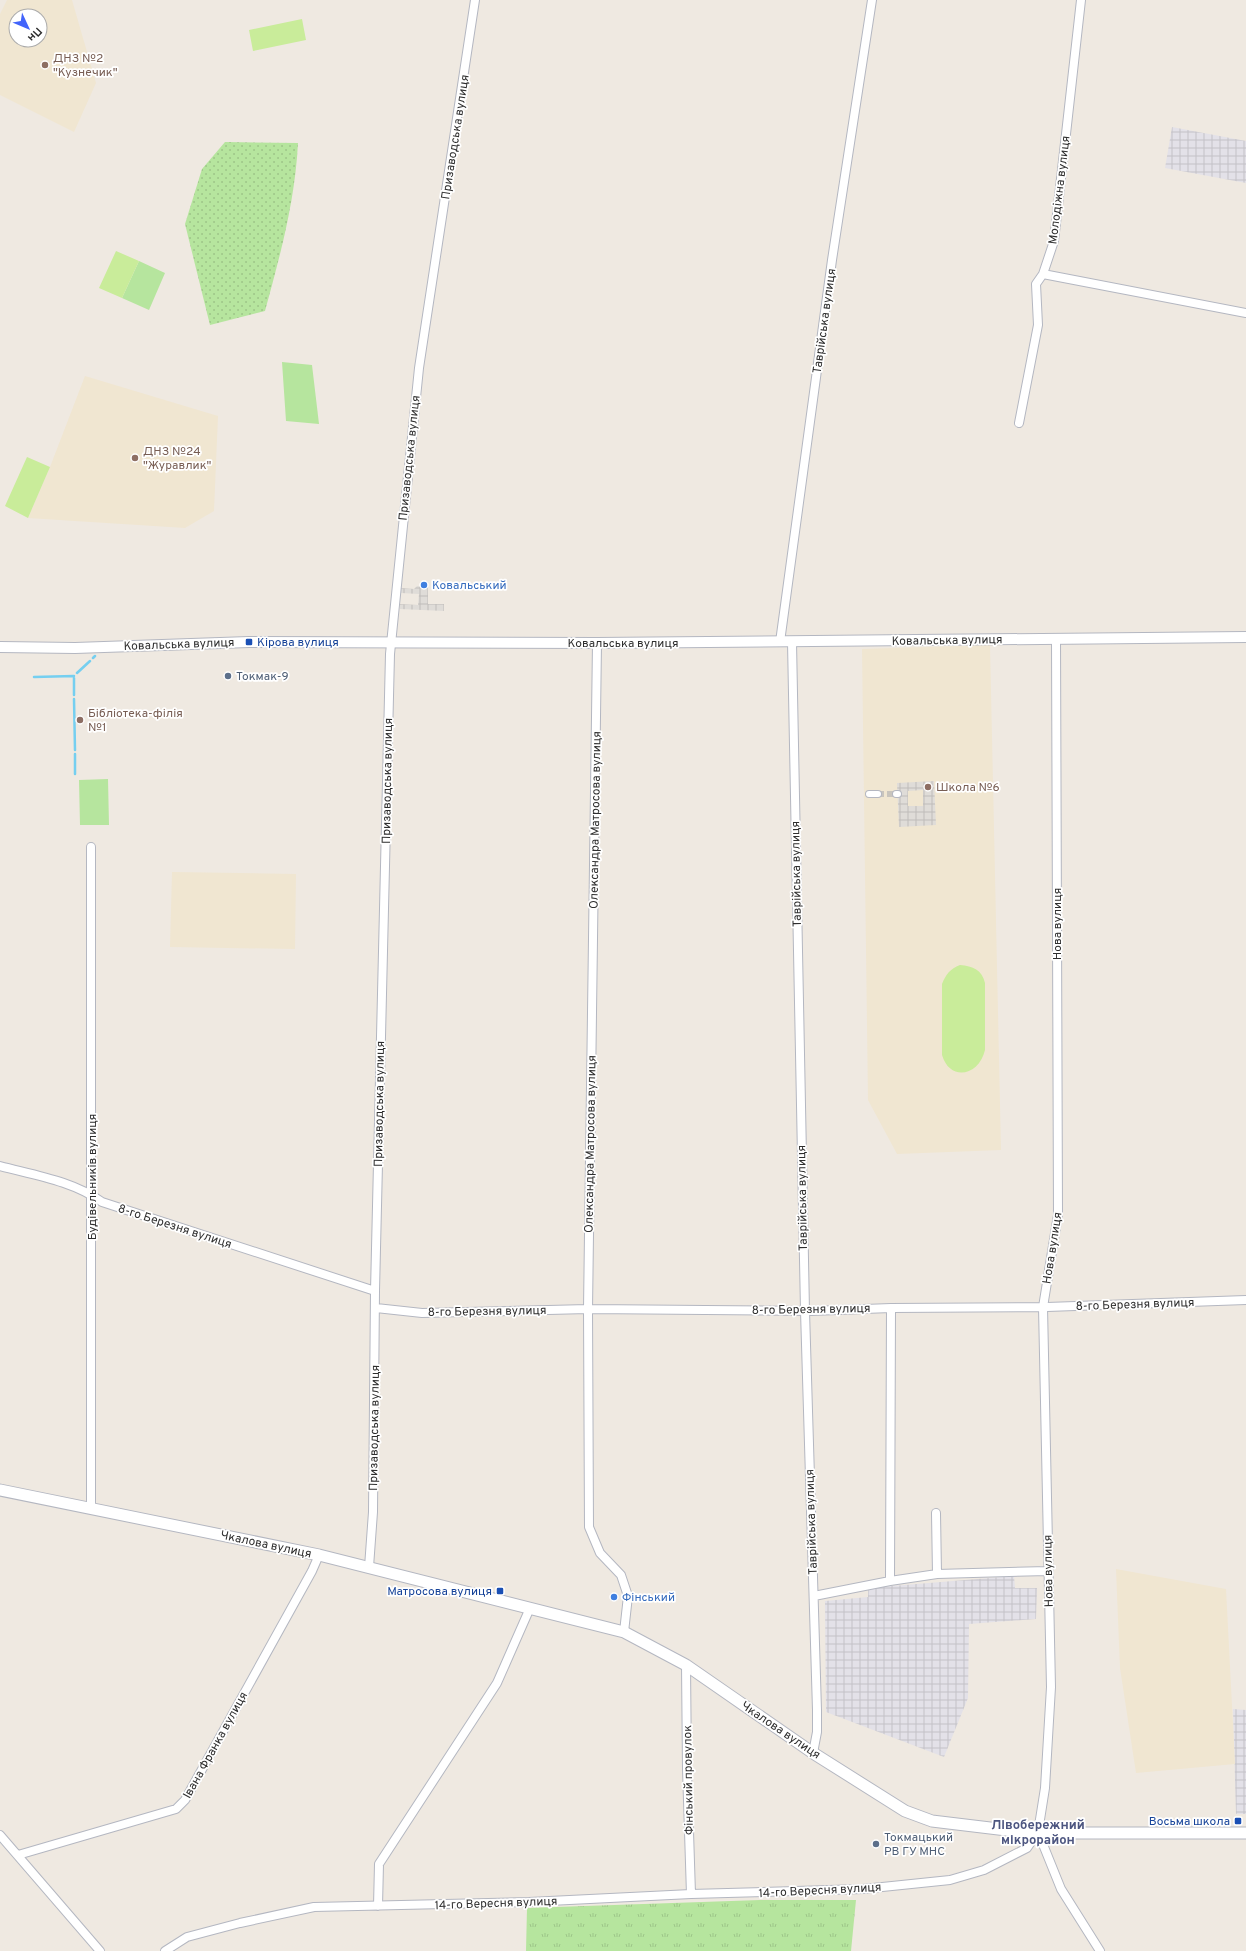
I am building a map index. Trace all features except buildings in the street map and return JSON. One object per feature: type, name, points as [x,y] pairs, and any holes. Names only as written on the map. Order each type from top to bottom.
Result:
[{"type":"main road","name":"Чкалова вулиця","points":[[0,1490],[91,1507],[319,1554],[624,1632],[686,1665],[813,1753],[905,1811],[932,1821],[969,1827],[1038,1832]]},
{"type":"main road","points":[[1038,1832],[1246,1833]]},
{"type":"street","name":"Призаводська вулиця","points":[[369,1566],[373,1512],[375,1291],[391,644],[419,368],[475,0]]},
{"type":"street","name":"Таврійська вулиця","points":[[780,642],[834,252],[872,0]]},
{"type":"street","name":"Молодіжна вулиця","points":[[1019,423],[1038,325],[1036,284],[1043,274],[1054,241],[1081,0]]},
{"type":"street","points":[[1043,274],[1246,313]]},
{"type":"street","name":"Ковальська вулиця","points":[[0,647],[75,648],[249,642],[391,644],[598,643],[1246,637]]},
{"type":"street","name":"Нова вулиця","points":[[1038,1832],[1045,1788],[1051,1687],[1043,1307],[1058,1215],[1056,639]]},
{"type":"street","name":"Таврійська вулиця","points":[[792,642],[805,1311],[817,1710],[817,1732],[813,1753]]},
{"type":"street","name":"Олександра Матросова вулиця","points":[[598,643],[588,1309],[589,1527],[600,1552],[621,1575],[628,1596],[624,1632]]},
{"type":"street","points":[[869,794],[878,794]]},
{"type":"street","name":"Будівельників вулиця","points":[[91,847],[91,1507]]},
{"type":"street","name":"8-го Березня вулиця","points":[[0,1166],[74,1187],[92,1194],[102,1202],[375,1291]]},
{"type":"street","name":"8-го Березня вулиця","points":[[376,1308],[422,1313],[588,1309],[805,1311],[891,1308],[1043,1307],[1246,1300]]},
{"type":"street","points":[[890,1580],[891,1308]]},
{"type":"street","points":[[936,1513],[937,1574]]},
{"type":"street","name":"Івана Франка вулиця","points":[[18,1855],[176,1809],[185,1800],[312,1571],[319,1554]]},
{"type":"street","points":[[814,1596],[890,1580],[937,1574],[1048,1571]]},
{"type":"street","points":[[378,1906],[379,1864],[497,1683],[530,1608]]},
{"type":"street","name":"Фінський провулок","points":[[686,1665],[687,1769],[691,1894]]},
{"type":"street","points":[[1038,1832],[1060,1889],[1100,1951]]},
{"type":"street","name":"14-го Вересня вулиця","points":[[165,1951],[187,1937],[248,1921],[314,1907],[529,1902],[691,1894],[863,1889],[950,1880],[984,1870],[1027,1848],[1038,1832]]},
{"type":"street","points":[[0,1834],[4,1845],[18,1855],[100,1951]]},
{"type":"shaded area","name":"ДНЗ №2 \"Кузнечик\"","points":[[7,0],[72,0],[96,83],[74,132],[0,95],[0,14]]},
{"type":"shaded area","points":[[1172,127],[1246,141],[1246,183],[1165,168]]},
{"type":"shaded area","name":"ДНЗ №24 \"Журавлик\"","points":[[85,376],[218,416],[214,511],[185,528],[28,518],[50,467]]},
{"type":"shaded area","points":[[417,586],[428,587],[428,604],[444,604],[444,611],[400,609],[400,604],[418,605],[419,594],[401,593],[401,588],[414,589]]},
{"type":"shaded area","name":"Школа №6","points":[[990,645],[1001,1150],[897,1154],[868,1100],[862,649]]},
{"type":"shaded area","points":[[934,781],[936,825],[899,827],[897,783]],"holes":[[[923,790],[923,806],[908,806],[908,791]]]},
{"type":"shaded area","points":[[172,872],[296,874],[295,949],[170,947]]},
{"type":"shaded area","points":[[1116,1569],[1226,1589],[1235,1764],[1136,1773],[1120,1668]]},
{"type":"shaded area","points":[[1014,1576],[1015,1588],[1037,1588],[1036,1619],[969,1624],[968,1698],[944,1757],[826,1712],[825,1601],[868,1597],[868,1588]]},
{"type":"shaded area","points":[[1233,1709],[1246,1710],[1246,1814],[1236,1814]]},
{"type":"green space","points":[[302,19],[306,40],[253,51],[249,30]]},
{"type":"green space","points":[[225,142],[298,143],[294,186],[290,207],[265,311],[210,325],[185,224],[202,169]]},
{"type":"green space","points":[[116,251],[139,261],[122,298],[99,288]]},
{"type":"green space","points":[[139,261],[165,273],[149,310],[122,298]]},
{"type":"green space","points":[[282,362],[312,365],[319,424],[286,421]]},
{"type":"green space","points":[[27,457],[50,467],[28,518],[5,506]]},
{"type":"green space","points":[[108,779],[109,825],[80,825],[79,780]]},
{"type":"green space","points":[[960,965],[969,966],[979,972],[985,983],[985,1050],[982,1059],[977,1066],[964,1072],[958,1072],[951,1069],[946,1064],[942,1055],[942,984],[949,972]]},
{"type":"green space","points":[[760,1900],[856,1900],[851,1951],[526,1951],[527,1908]]},
{"type":"waterway","points":[[77,673],[90,661]]},
{"type":"waterway","points":[[34,677],[74,676]]},
{"type":"waterway","points":[[74,678],[74,695]]},
{"type":"waterway","points":[[74,699],[75,750]]},
{"type":"waterway","points":[[75,754],[75,774]]},
{"type":"tunnel","points":[[878,794],[896,794]]},
{"type":"place","name":"ДНЗ №2 \"Кузнечик\"","points":[[45,65]]},
{"type":"place","name":"ДНЗ №24 \"Журавлик\"","points":[[135,458]]},
{"type":"place","name":"Ковальський","points":[[424,585]]},
{"type":"place","name":"Кірова вулиця","points":[[249,642]]},
{"type":"place","name":"Токмак-9","points":[[228,676]]},
{"type":"place","name":"Бібліотека-філія №1","points":[[80,720]]},
{"type":"place","name":"Школа №6","points":[[928,787]]},
{"type":"place","name":"Матросова вулиця","points":[[500,1591]]},
{"type":"place","name":"Фінський","points":[[614,1597]]},
{"type":"place","name":"Восьма школа","points":[[1238,1821]]},
{"type":"place","name":"Токмацький РВ ГУ МНС","points":[[876,1844]]},
{"type":"district","name":"Лівобережний мікрорайон","points":[[1038,1832]]}]
